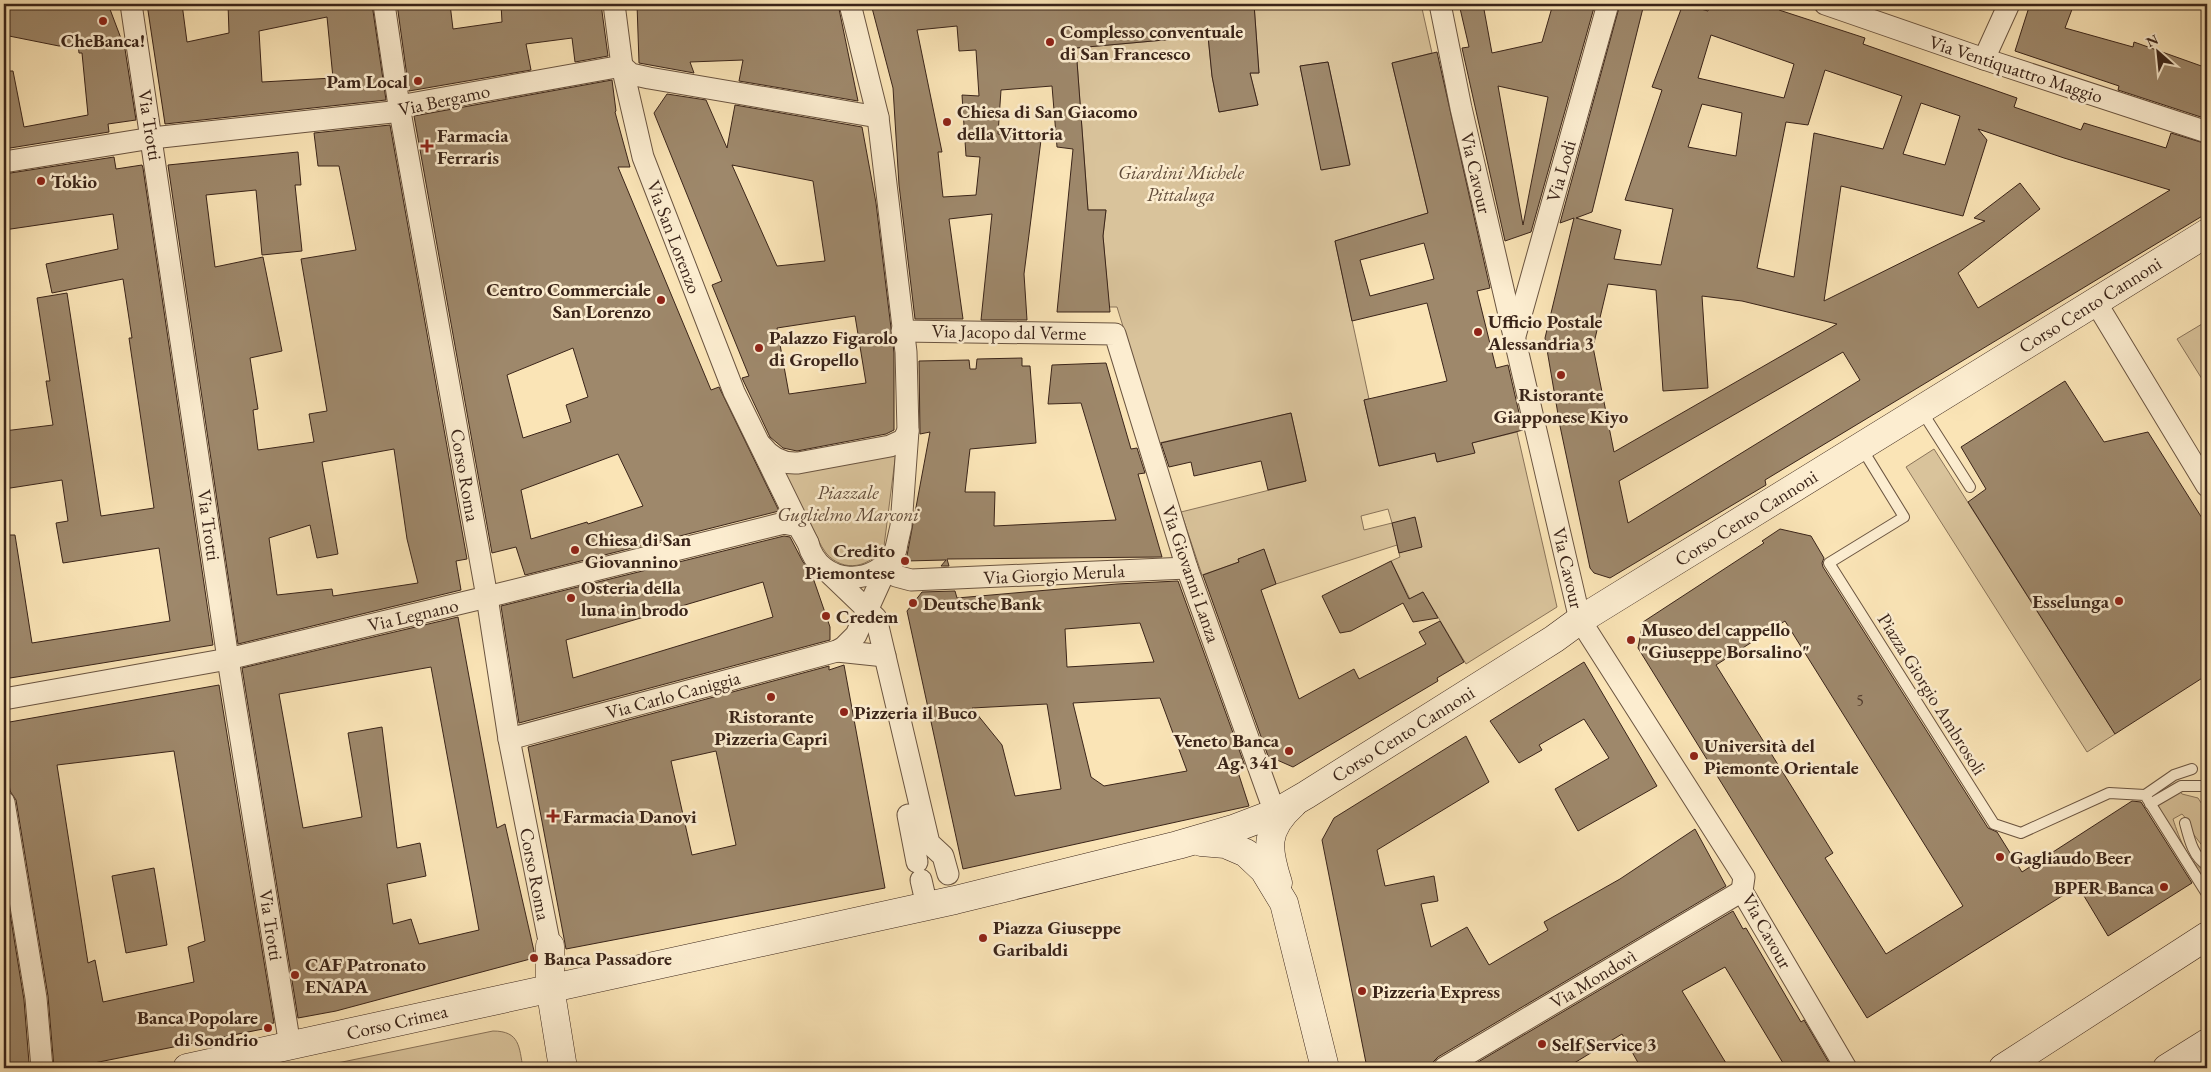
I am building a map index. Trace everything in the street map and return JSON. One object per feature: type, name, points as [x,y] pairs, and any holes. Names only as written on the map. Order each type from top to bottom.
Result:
[{"type":"street","name":"Via Trotti","points":[[131,4],[228,659],[290,1046]]},
{"type":"street","name":"Corso Roma","points":[[384,4],[399,106],[486,597],[509,739],[550,946]]},
{"type":"street","name":"Via San Lorenzo","points":[[614,4],[622,66],[644,157],[734,392],[808,543]]},
{"type":"street","points":[[837,650],[854,639],[869,616],[891,570],[901,526],[908,431],[906,352],[878,117],[850,4]]},
{"type":"street","name":"Via Cavour","points":[[1440,4],[1461,108],[1580,620],[1744,877],[1742,891],[1846,1068]]},
{"type":"street","name":"Via Lodi","points":[[1515,339],[1608,4]]},
{"type":"street","name":"Via Ventiquattro Maggio","points":[[1825,4],[1984,60],[2207,132]]},
{"type":"street","points":[[1984,60],[2009,4]]},
{"type":"street","name":"Via Bergamo","points":[[4,162],[152,138],[392,112],[399,106],[622,66]]},
{"type":"street","points":[[622,66],[631,74],[878,117]]},
{"type":"street","name":"Corso Cento Cannoni","points":[[1301,798],[1554,639],[1580,620],[2202,234]]},
{"type":"street","points":[[2095,301],[2207,486]]},
{"type":"street","name":"Via Jacopo dal Verme","points":[[902,331],[1115,334]]},
{"type":"street","name":"Via Giovanni Lanza","points":[[1115,334],[1187,568],[1274,812]]},
{"type":"street","points":[[754,435],[772,456],[782,461],[794,463],[890,446],[902,440],[908,431]]},
{"type":"street","name":"Via Legnano","points":[[4,699],[228,659],[784,523],[798,526],[808,543]]},
{"type":"street","points":[[808,543],[812,556],[869,616],[929,843],[943,856],[948,874]]},
{"type":"street","points":[[825,570],[843,577],[872,573],[887,562],[897,546]]},
{"type":"street","points":[[869,616],[897,546]]},
{"type":"street","name":"Via Giorgio Merula","points":[[891,570],[901,578],[920,580],[1187,568]]},
{"type":"street","points":[[837,650],[878,654]]},
{"type":"street","name":"Via Carlo Caniggia","points":[[509,739],[837,650]]},
{"type":"street","points":[[878,654],[927,906]]},
{"type":"street","points":[[1178,845],[1233,829],[1274,812],[1301,798]]},
{"type":"street","points":[[1301,798],[1288,808],[1274,828],[1269,842],[1270,860],[1284,903],[1325,1068]]},
{"type":"street","points":[[4,802],[36,998],[42,1068]]},
{"type":"street","points":[[1178,845],[1207,842],[1225,844],[1239,849],[1264,870],[1284,903]]},
{"type":"street","name":"Corso Crimea","points":[[187,1068],[927,906],[1178,845]]},
{"type":"street","name":"Via Mondovì","points":[[1444,1068],[1742,891]]},
{"type":"street","points":[[2003,1068],[2207,936]]},
{"type":"street","points":[[550,946],[550,987],[563,1068]]},
{"type":"street","points":[[501,999],[522,1000],[531,1004],[546,1019],[557,1037]]},
{"type":"street","points":[[2167,1068],[2207,1044]]},
{"type":"lane","points":[[1921,410],[1970,487]]},
{"type":"lane","name":"Piazza Giorgio Ambrosoli","points":[[1861,446],[1904,517],[1830,563],[1994,824],[2020,832],[2088,804],[2109,793],[2145,795]]},
{"type":"lane","points":[[2192,768],[2174,775],[2145,795],[2207,894]]},
{"type":"lane","points":[[2150,804],[2181,786],[2203,786]]},
{"type":"lane","points":[[2185,823],[2192,845],[2201,861],[2207,865]]},
{"type":"green space","name":"Giardini Michele Pittaluga","points":[[1254,4],[1421,4],[1432,53],[1392,63],[1428,213],[1335,241],[1369,399],[1364,400],[1379,466],[1435,453],[1437,462],[1474,452],[1472,443],[1517,432],[1557,607],[1466,664],[1423,592],[1410,599],[1391,561],[1400,557],[1397,545],[1276,584],[1264,550],[1238,559],[1239,562],[1202,575],[1181,512],[1306,481],[1291,413],[1159,443],[1117,307],[1109,307],[1103,236],[1106,210],[1088,210],[1076,48],[1208,36],[1212,76],[1219,112],[1258,105],[1250,73],[1259,73]],"holes":[[[1328,62],[1350,164],[1322,170],[1300,66]],[[1388,509],[1392,523],[1364,530],[1361,516]]]},
{"type":"green space","points":[[2207,321],[2207,387],[2177,339]]},
{"type":"green space","points":[[1934,449],[2115,734],[2087,752],[1906,467]]},
{"type":"green space","name":"Piazzale Guglielmo Marconi","points":[[896,452],[884,546],[879,553],[865,563],[849,566],[833,560],[822,547],[783,471]]},
{"type":"green space","points":[[2179,790],[2182,794],[2198,798],[2207,812],[2207,852],[2191,831],[2190,823],[2182,814],[2173,819],[2190,857],[2207,873],[2207,886],[2156,804]]},
{"type":"green space","points":[[493,1031],[509,1034],[513,1037],[519,1047],[523,1068],[313,1068]]},
{"type":"building","points":[[4,4],[108,4],[125,49],[136,120],[108,124],[109,132],[4,149],[4,71],[13,71],[24,127],[88,115],[82,53],[79,53],[78,44],[59,46],[4,35]]},
{"type":"building","points":[[147,4],[182,4],[187,42],[229,33],[228,4],[372,4],[386,100],[165,124]],"holes":[[[327,17],[333,78],[262,82],[259,31]]]},
{"type":"building","points":[[397,4],[450,4],[453,29],[502,22],[501,4],[601,4],[608,56],[575,62],[572,38],[526,44],[531,70],[409,91]]},
{"type":"building","points":[[637,4],[838,4],[858,101],[739,81],[743,60],[690,62],[694,73],[639,63]]},
{"type":"building","points":[[871,4],[1254,4],[1259,73],[1250,73],[1258,105],[1219,112],[1212,76],[1208,36],[1076,48],[1088,210],[1106,210],[1103,236],[1110,312],[1057,312],[1073,149],[1057,147],[1052,86],[1001,90],[998,134],[1041,140],[1024,274],[1027,320],[981,320],[992,214],[949,219],[963,319],[915,319],[899,185],[893,88]],"holes":[[[957,26],[959,51],[976,50],[979,96],[962,95],[966,156],[980,157],[976,195],[943,197],[938,152],[942,152],[917,30]]]},
{"type":"building","points":[[1459,4],[1483,4],[1492,53],[1542,42],[1553,4],[1574,8],[1575,4],[1595,4],[1531,232],[1505,241],[1462,48],[1469,47]],"holes":[[[1498,86],[1548,97],[1523,225]]]},
{"type":"building","points":[[1620,4],[1644,4],[1592,212],[1576,218],[1621,230],[1614,259],[1661,265],[1673,209],[1625,200],[1662,90],[1652,87],[1683,4],[1708,11],[1710,4],[1781,4],[1779,10],[1865,38],[1863,44],[2017,98],[2014,107],[2081,130],[2084,123],[2166,148],[2171,133],[2207,144],[2207,203],[2204,215],[1765,480],[1766,485],[1610,578],[1594,573],[1590,568],[1560,426],[1545,338],[1574,218],[1560,223]],"holes":[[[1711,35],[1794,64],[1784,98],[1698,78]],[[1825,70],[1902,96],[1883,149],[1814,133],[1794,277],[1757,268],[1786,122],[1808,125]],[[1921,103],[1960,116],[1945,165],[1903,154]],[[1702,104],[1742,113],[1736,156],[1688,147]],[[1978,129],[2064,158],[2170,190],[1978,308],[1958,273],[2040,209],[2020,183],[1974,218],[1985,221],[1824,301],[1841,186],[1963,216],[1987,140]],[[1608,284],[1656,290],[1663,391],[1708,388],[1702,296],[1742,301],[1837,324],[1614,452],[1593,347]],[[1843,352],[1860,380],[1628,523],[1619,481]]]},
{"type":"building","points":[[2030,4],[2074,4],[2065,28],[2133,47],[2134,42],[2207,68],[2207,119],[2118,90],[2119,86],[2015,51]]},
{"type":"building","points":[[1437,52],[1490,288],[1477,291],[1496,368],[1508,365],[1523,430],[1472,443],[1475,453],[1437,462],[1435,453],[1379,466],[1364,400],[1447,381],[1427,303],[1352,321],[1335,241],[1428,213],[1392,63]],"holes":[[[1424,243],[1434,279],[1370,296],[1360,260]]]},
{"type":"building","points":[[1328,62],[1350,165],[1321,170],[1300,66]]},
{"type":"building","points":[[612,80],[615,112],[630,167],[618,167],[711,390],[719,387],[779,511],[525,575],[516,547],[492,553],[414,116]],"holes":[[[573,348],[588,397],[566,405],[571,422],[523,438],[507,375]],[[618,454],[643,506],[588,524],[587,522],[531,539],[521,490]]]},
{"type":"building","points":[[667,94],[706,100],[727,148],[735,105],[862,127],[876,203],[894,353],[894,430],[886,434],[797,451],[783,448],[770,437],[742,378],[749,376],[712,285],[722,281],[654,113]],"holes":[[[732,165],[813,181],[825,261],[777,266]],[[855,316],[866,383],[789,394],[777,328]]]},
{"type":"building","points":[[390,125],[467,559],[456,561],[461,590],[238,644],[168,165],[298,152],[301,185],[295,185],[302,251],[262,255],[256,190],[206,195],[215,267],[263,257],[282,351],[250,358],[258,409],[253,410],[258,450],[314,442],[309,414],[327,411],[301,259],[356,250],[339,166],[318,166],[314,133]],"holes":[[[394,449],[407,539],[418,583],[333,596],[332,589],[277,595],[269,538],[310,525],[317,558],[338,554],[322,462]]]},
{"type":"building","points":[[114,157],[116,169],[142,165],[143,168],[213,645],[4,679],[4,535],[15,535],[32,643],[170,621],[159,548],[63,563],[56,523],[68,521],[62,480],[4,489],[4,431],[53,425],[46,381],[50,381],[37,298],[67,293],[101,516],[154,508],[129,338],[132,338],[123,279],[52,293],[46,264],[118,249],[113,214],[4,230],[4,174]]},
{"type":"building","points":[[1022,358],[1022,366],[1030,366],[1036,443],[970,449],[965,492],[995,492],[994,526],[1116,520],[1081,403],[1048,404],[1052,365],[1106,363],[1131,449],[1137,448],[1145,473],[1138,474],[1162,557],[947,559],[949,566],[941,566],[946,560],[906,561],[930,432],[920,434],[919,361],[969,360],[970,369],[976,369],[977,359]]},
{"type":"building","name":"Esselunga","points":[[2065,381],[2104,442],[2148,432],[2207,526],[2207,675],[2115,734],[1968,502],[1986,489],[1961,447]]},
{"type":"building","points":[[1291,413],[1306,481],[1268,490],[1261,461],[1194,476],[1191,462],[1169,467],[1161,443]]},
{"type":"building","points":[[1415,517],[1422,547],[1399,553],[1392,523]]},
{"type":"building","points":[[1780,529],[1811,536],[1824,558],[1823,567],[1988,828],[1997,832],[2022,872],[2132,801],[2141,802],[2192,883],[2108,936],[2078,886],[1867,1018],[1638,648],[1643,622],[1764,543],[1762,541]],"holes":[[[1785,621],[1963,906],[1886,954],[1825,858],[1833,853],[1716,665]]]},
{"type":"building","points":[[784,536],[790,537],[803,562],[811,572],[830,627],[830,640],[519,723],[501,606]],"holes":[[[763,582],[773,617],[573,678],[566,640]]]},
{"type":"building","points":[[1264,549],[1276,584],[1261,590],[1299,699],[1354,669],[1359,679],[1426,644],[1419,632],[1440,621],[1464,662],[1437,678],[1438,681],[1293,767],[1268,756],[1203,575],[1239,562],[1238,559]]},
{"type":"building","points":[[1391,561],[1409,599],[1423,592],[1438,618],[1413,622],[1403,603],[1351,631],[1340,633],[1322,596]]},
{"type":"building","points":[[1178,581],[1245,766],[1237,769],[1249,806],[963,869],[907,611],[922,592],[955,591],[957,598],[1117,584]],"holes":[[[1140,623],[1154,662],[1067,667],[1065,629]],[[1160,698],[1187,771],[1104,786],[1091,777],[1073,703]],[[1047,704],[1061,789],[1015,796],[1002,745],[972,708]]]},
{"type":"building","points":[[458,617],[497,828],[505,824],[534,958],[336,1011],[298,1018],[242,668]],"holes":[[[431,667],[479,930],[419,944],[411,919],[393,924],[387,884],[426,876],[420,843],[397,848],[382,727],[348,733],[362,817],[303,828],[279,694]]]},
{"type":"building","points":[[1584,662],[1657,786],[1578,831],[1555,789],[1609,758],[1584,719],[1539,745],[1542,750],[1519,763],[1490,721]]},
{"type":"building","points":[[844,665],[885,888],[566,949],[528,747],[829,666],[829,670]],"holes":[[[716,751],[736,845],[692,855],[671,761]]]},
{"type":"building","points":[[219,685],[274,1023],[267,1024],[268,1028],[69,1068],[54,1068],[48,996],[16,800],[10,791],[4,747],[4,723]],"holes":[[[174,751],[205,941],[188,947],[194,982],[103,1002],[95,960],[88,963],[57,765]]]},
{"type":"building","points":[[1466,736],[1489,782],[1377,850],[1385,886],[1434,876],[1438,901],[1421,904],[1431,947],[1467,927],[1489,965],[1548,930],[1544,922],[1620,879],[1695,829],[1726,886],[1438,1057],[1433,1062],[1432,1068],[1367,1068],[1322,840],[1334,818]]},
{"type":"building","points":[[154,868],[167,945],[126,953],[112,876]]},
{"type":"building","points":[[4,901],[8,901],[24,1000],[29,1063],[4,1067]]},
{"type":"building","points":[[1733,911],[1743,929],[1746,928],[1801,1022],[1804,1020],[1832,1068],[1786,1068],[1725,967],[1682,991],[1729,1068],[1641,1068],[1622,1034],[1566,1068],[1468,1068]]},
{"type":"place","name":"CheBanca!","points":[[103,21]]},
{"type":"place","name":"Complesso conventuale di San Francesco","points":[[1050,42]]},
{"type":"place","name":"Pam Local","points":[[418,81]]},
{"type":"place","name":"Chiesa di San Giacomo della Vittoria","points":[[947,122]]},
{"type":"place","name":"Farmacia Ferraris","points":[[427,146]]},
{"type":"place","name":"Tokio","points":[[41,181]]},
{"type":"place","name":"Centro Commerciale San Lorenzo","points":[[661,300]]},
{"type":"place","name":"Ufficio Postale Alessandria 3","points":[[1478,332]]},
{"type":"place","name":"Palazzo Figarolo di Gropello","points":[[759,348]]},
{"type":"place","name":"Ristorante Giapponese Kiyo","points":[[1561,375]]},
{"type":"place","name":"Chiesa di San Giovannino","points":[[575,550]]},
{"type":"place","name":"Credito Piemontese","points":[[905,561]]},
{"type":"place","name":"Osteria della luna in brodo","points":[[571,598]]},
{"type":"place","name":"Esselunga","points":[[2119,601]]},
{"type":"place","name":"Deutsche Bank","points":[[913,603]]},
{"type":"place","name":"Credem","points":[[826,616]]},
{"type":"place","name":"Museo del cappello \"Giuseppe Borsalino\"","points":[[1631,640]]},
{"type":"place","name":"Ristorante Pizzeria Capri","points":[[771,697]]},
{"type":"place","name":"Pizzeria il Buco","points":[[844,712]]},
{"type":"place","name":"Veneto Banca Ag. 341","points":[[1289,751]]},
{"type":"place","name":"Università del Piemonte Orientale","points":[[1694,756]]},
{"type":"place","name":"Farmacia Danovi","points":[[553,816]]},
{"type":"place","name":"Gagliaudo Beer","points":[[2000,857]]},
{"type":"place","name":"BPER Banca","points":[[2164,887]]},
{"type":"place","name":"Piazza Giuseppe Garibaldi","points":[[983,938]]},
{"type":"place","name":"Banca Passadore","points":[[534,958]]},
{"type":"place","name":"CAF Patronato ENAPA","points":[[295,975]]},
{"type":"place","name":"Pizzeria Express","points":[[1362,991]]},
{"type":"place","name":"Banca Popolare di Sondrio","points":[[268,1028]]},
{"type":"place","name":"Self Service 3","points":[[1542,1044]]}]
